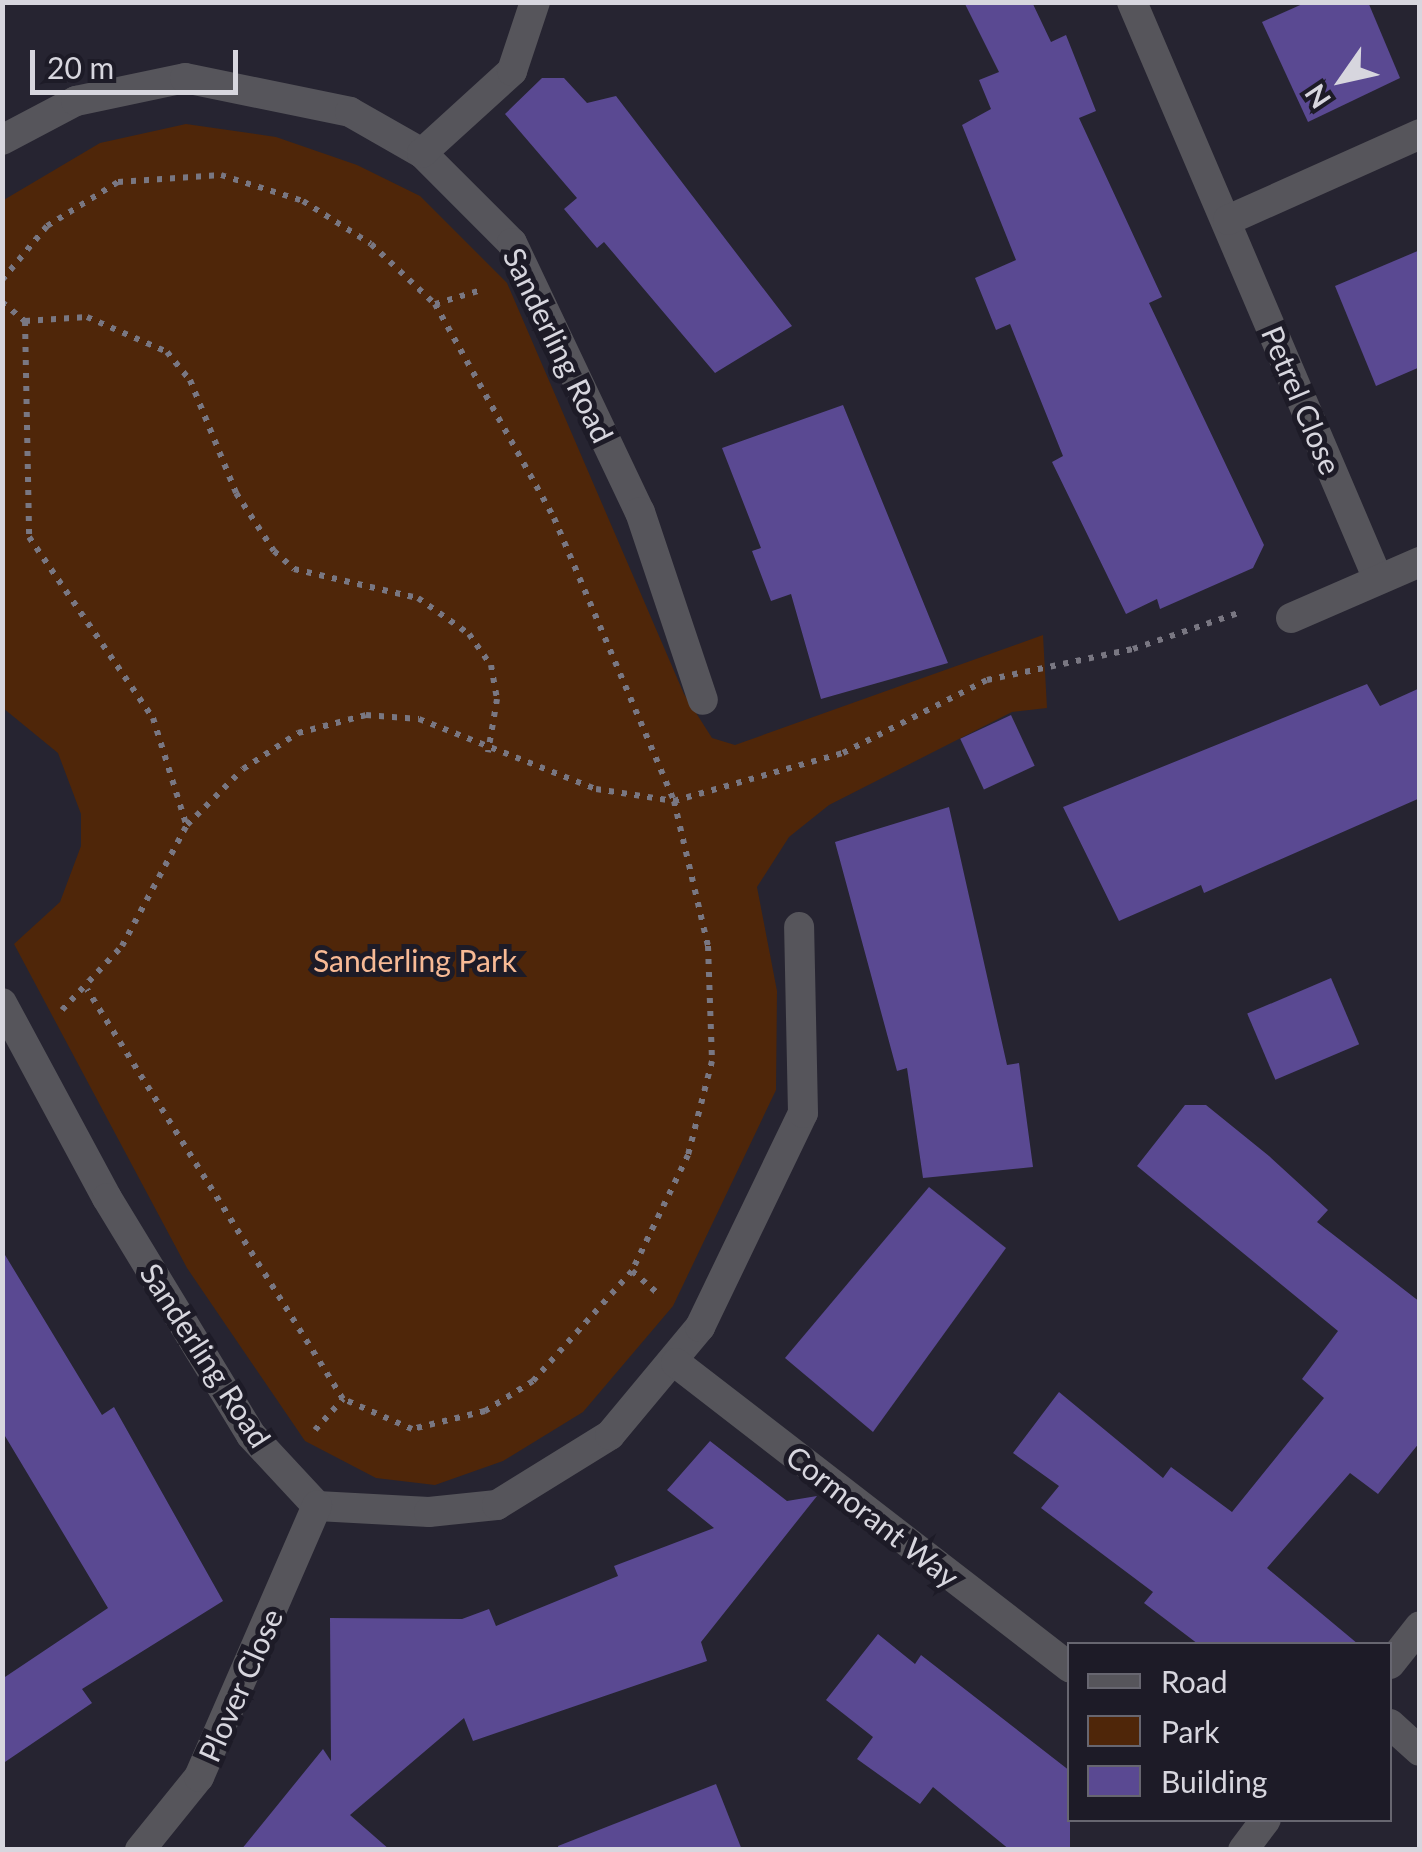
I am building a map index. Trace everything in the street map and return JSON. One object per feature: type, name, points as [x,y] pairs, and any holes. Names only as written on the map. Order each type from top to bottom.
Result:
[{"type":"street","points":[[422,153],[512,71],[535,2]]},
{"type":"street","name":"Petrel Close","points":[[1132,2],[1378,580]]},
{"type":"street","name":"Sanderling Road","points":[[2,140],[76,102],[185,78],[350,112],[422,153],[512,243],[640,512],[704,700]]},
{"type":"street","points":[[1228,220],[1420,134]]},
{"type":"street","points":[[1290,618],[1420,562]]},
{"type":"street","points":[[317,1506],[361,1514],[497,1505],[610,1435],[676,1364],[742,1246],[765,1181],[803,1113],[799,927]]},
{"type":"street","name":"Sanderling Road","points":[[2,1003],[251,1435],[317,1506]]},
{"type":"street","name":"Cormorant Way","points":[[676,1364],[1067,1666]]},
{"type":"street","name":"Plover Close","points":[[140,1850],[199,1778],[317,1506]]},
{"type":"street","points":[[1392,1661],[1420,1626]]},
{"type":"street","points":[[1392,1726],[1420,1751]]},
{"type":"street","points":[[1243,1850],[1264,1822]]},
{"type":"path","points":[[2,280],[82,200],[169,173],[221,175],[303,201],[371,244],[434,304],[554,518],[674,801],[708,946],[712,1061],[688,1155],[632,1272],[575,1341],[532,1381],[442,1426],[376,1420],[343,1398],[88,989]]},
{"type":"path","points":[[2,302],[26,321],[87,317],[167,352],[190,380],[236,492],[274,551],[294,569],[418,598],[469,634],[491,665],[497,699],[488,752]]},
{"type":"path","points":[[26,321],[29,538],[153,718],[187,825]]},
{"type":"path","points":[[20,1038],[88,989],[122,946],[187,825],[243,769],[298,733],[366,715],[419,719],[488,752],[596,790],[674,801],[843,753],[987,680],[1054,660],[1133,650],[1228,610],[1290,618]]},
{"type":"green space","name":"Sanderling Park","points":[[186,124],[276,137],[357,165],[420,196],[507,283],[684,694],[712,738],[735,745],[1043,635],[1047,708],[1012,712],[829,805],[789,837],[757,887],[777,991],[776,1090],[673,1306],[583,1412],[503,1461],[435,1485],[376,1478],[305,1441],[187,1268],[14,944],[60,902],[81,846],[81,814],[58,753],[3,708],[2,201],[100,143]]},
{"type":"building","points":[[964,2],[1032,2],[1051,42],[1066,35],[1096,111],[1079,118],[1162,297],[1149,303],[1264,545],[1253,568],[1160,609],[1157,599],[1126,614],[1052,462],[1063,456],[1010,324],[996,330],[975,278],[1016,260],[962,125],[991,109],[979,80],[999,72]]},
{"type":"building","points":[[1307,2],[1368,2],[1400,78],[1308,122],[1262,22]]},
{"type":"building","points":[[542,78],[564,78],[587,103],[616,96],[792,326],[715,373],[604,242],[597,248],[564,209],[577,198],[505,114]]},
{"type":"building","points":[[1420,250],[1420,367],[1376,386],[1335,286]]},
{"type":"building","points":[[843,405],[948,663],[821,699],[791,594],[771,601],[752,551],[761,548],[722,448]]},
{"type":"building","points":[[1367,684],[1380,706],[1420,688],[1420,798],[1204,893],[1201,885],[1119,921],[1063,807]]},
{"type":"building","points":[[1011,715],[1035,766],[984,789],[960,739]]},
{"type":"building","points":[[949,807],[1007,1065],[1019,1063],[1033,1167],[923,1178],[907,1068],[897,1071],[835,842]]},
{"type":"building","points":[[1331,978],[1359,1044],[1275,1080],[1247,1014]]},
{"type":"building","points":[[1185,1105],[1206,1105],[1328,1210],[1317,1222],[1420,1302],[1420,1442],[1378,1494],[1350,1473],[1267,1568],[1356,1642],[1195,1642],[1144,1603],[1153,1592],[1041,1508],[1059,1486],[1013,1453],[1059,1392],[1163,1478],[1171,1467],[1232,1512],[1324,1398],[1302,1379],[1338,1331],[1137,1166]]},
{"type":"building","points":[[929,1187],[1006,1248],[873,1432],[785,1358]]},
{"type":"building","points":[[2,1250],[102,1415],[114,1407],[223,1601],[82,1689],[92,1703],[2,1764],[2,1679],[108,1608],[2,1431]]},
{"type":"building","points":[[710,1441],[787,1501],[817,1496],[701,1642],[707,1661],[473,1741],[464,1718],[350,1815],[390,1850],[241,1850],[323,1749],[331,1761],[330,1618],[462,1619],[489,1609],[496,1626],[618,1576],[614,1566],[714,1528],[667,1490]]},
{"type":"building","points":[[878,1634],[915,1664],[921,1655],[1067,1769],[1070,1850],[1010,1850],[933,1787],[920,1804],[857,1759],[873,1737],[826,1700]]},
{"type":"building","points":[[716,1784],[742,1850],[559,1850],[558,1846]]}]
